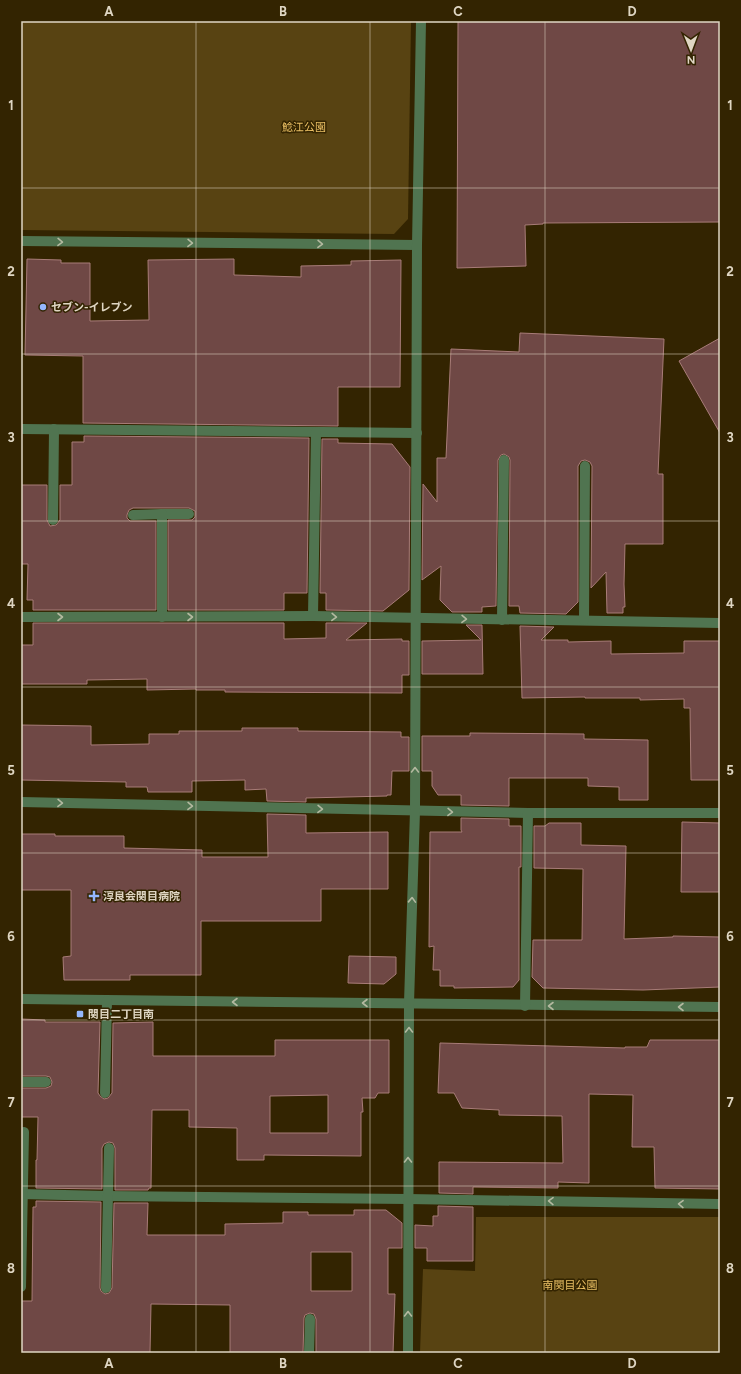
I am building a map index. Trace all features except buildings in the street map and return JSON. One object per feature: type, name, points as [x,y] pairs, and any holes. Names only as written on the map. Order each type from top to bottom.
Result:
[{"type":"street","points":[[408,1353],[409,1004],[415,811],[417,245],[421,21]]},
{"type":"street","points":[[21,242],[417,245]]},
{"type":"street","points":[[21,429],[417,433]]},
{"type":"street","points":[[52,520],[54,429]]},
{"type":"street","points":[[313,616],[316,432]]},
{"type":"street","points":[[502,620],[504,460]]},
{"type":"street","points":[[584,620],[585,466]]},
{"type":"street","points":[[162,514],[162,617]]},
{"type":"street","points":[[133,515],[189,514]]},
{"type":"street","points":[[21,617],[313,616],[415,619],[584,620],[720,623]]},
{"type":"street","points":[[21,802],[528,813],[720,813]]},
{"type":"street","points":[[525,1006],[528,813]]},
{"type":"street","points":[[21,999],[525,1006],[720,1007]]},
{"type":"street","points":[[105,1093],[107,1001]]},
{"type":"street","points":[[21,1082],[46,1082]]},
{"type":"street","points":[[21,1287],[24,1132]]},
{"type":"street","points":[[106,1288],[108,1148]]},
{"type":"street","points":[[22,1194],[720,1204]]},
{"type":"street","points":[[309,1353],[310,1319]]},
{"type":"green space","name":"鯰江公園","points":[[21,21],[411,21],[408,219],[394,234],[21,230]]},
{"type":"green space","name":"南関目公園","points":[[476,1217],[720,1217],[720,1353],[420,1353],[423,1269],[475,1271]]},
{"type":"place","name":"セブン-イレブン","points":[[43,307]]},
{"type":"place","name":"淳良会関目病院","points":[[94,896]]},
{"type":"place","name":"関目二丁目南","points":[[80,1014]]}]
